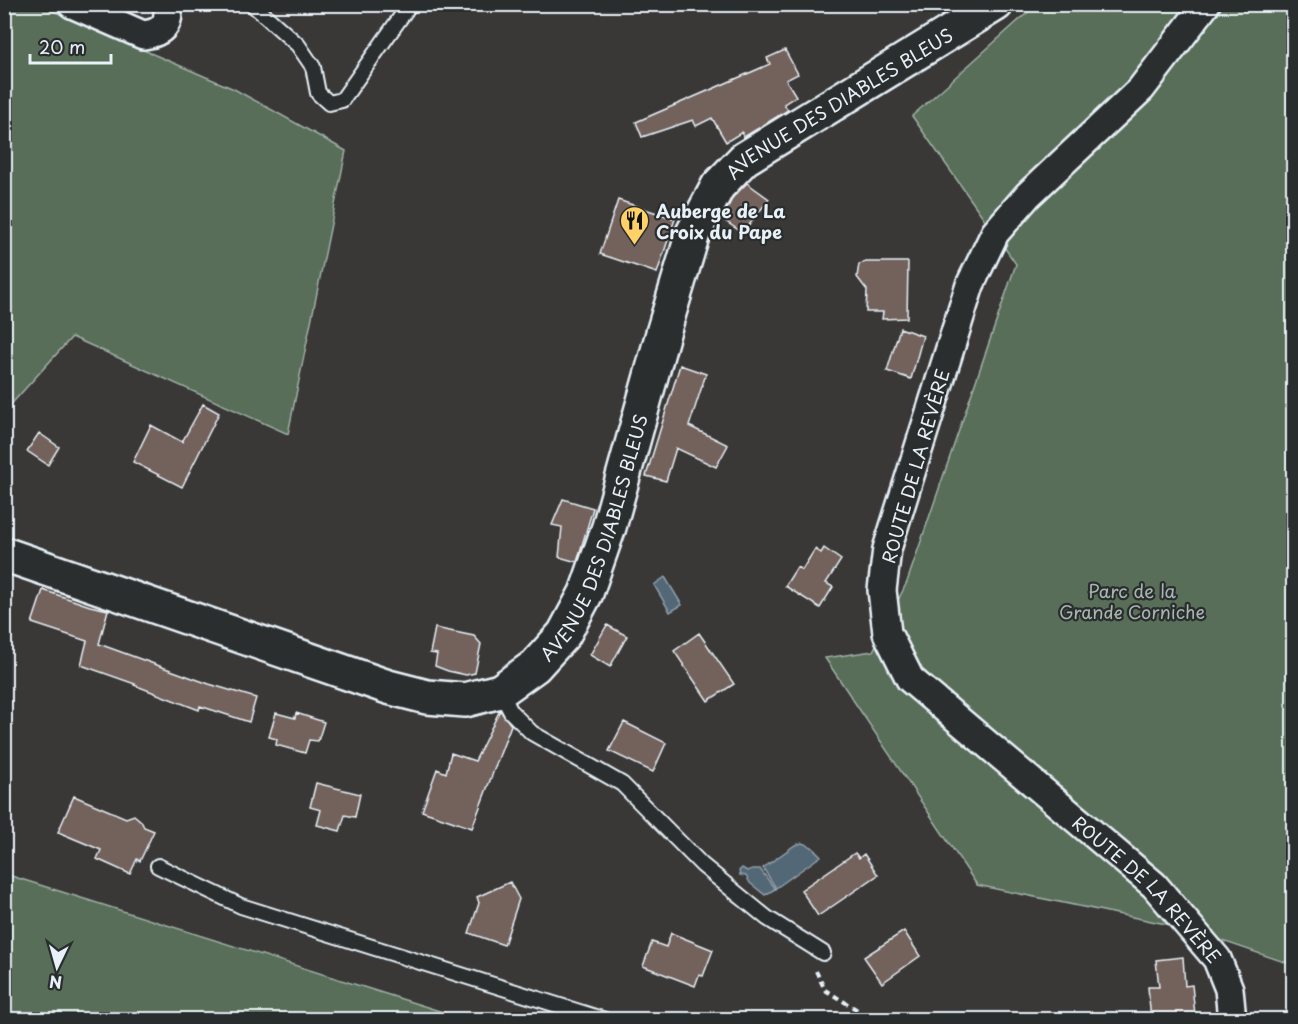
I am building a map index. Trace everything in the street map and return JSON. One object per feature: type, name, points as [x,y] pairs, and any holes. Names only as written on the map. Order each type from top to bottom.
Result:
[{"type":"main road","name":"AVENUE DES DIABLES BLEUS","points":[[4,554],[388,687],[427,697],[465,700],[500,691],[535,666],[564,634],[586,593],[609,527],[693,233],[718,186],[744,159],[996,4]]},
{"type":"street","points":[[72,4],[143,35],[154,34],[161,30],[167,22],[167,4]]},
{"type":"street","name":"ROUTE DE LA REVÈRE","points":[[1206,4],[1141,89],[1028,195],[995,233],[970,285],[887,549],[882,590],[887,633],[910,679],[1154,885],[1217,959],[1228,989],[1232,1020]]},
{"type":"lane","points":[[252,4],[298,45],[313,67],[318,93],[328,103],[342,100],[410,4]]},
{"type":"lane","points":[[500,691],[511,712],[532,733],[622,784],[702,865],[767,918],[824,953]]},
{"type":"lane","points":[[158,866],[241,906],[605,1020]]},
{"type":"path","points":[[824,953],[816,972],[825,990],[855,1009],[865,1020]]},
{"type":"green space","points":[[5,5],[39,5],[234,89],[346,151],[288,434],[72,337],[5,411]]},
{"type":"green space","name":"Parc de la Grande Corniche","points":[[1036,5],[1293,5],[1293,965],[1185,928],[977,885],[825,658],[873,651],[907,582],[1016,264],[912,116]]},
{"type":"green space","points":[[5,874],[465,1019],[5,1019]]},
{"type":"water","points":[[665,577],[682,605],[670,612],[654,585]]},
{"type":"water","points":[[802,843],[812,847],[821,856],[776,888],[763,868],[795,845]]},
{"type":"water","points":[[742,868],[747,871],[760,869],[775,889],[765,895],[750,883],[746,876],[740,875],[739,871]]},
{"type":"building","points":[[785,50],[798,74],[786,80],[796,96],[784,104],[788,110],[744,137],[742,132],[726,142],[712,118],[696,126],[693,120],[642,137],[636,122],[770,64],[767,58]]},
{"type":"building","points":[[747,183],[769,199],[743,233],[722,219],[733,197]]},
{"type":"building","name":"Auberge de La Croix du Pape","points":[[618,200],[675,219],[657,273],[600,254]]},
{"type":"building","points":[[908,262],[907,318],[882,319],[883,312],[866,312],[867,290],[857,277],[859,264]]},
{"type":"building","points":[[900,328],[923,336],[911,379],[887,371]]},
{"type":"building","points":[[680,365],[706,374],[689,426],[728,445],[716,467],[676,448],[666,481],[646,476]]},
{"type":"building","points":[[203,404],[219,413],[182,487],[133,462],[151,425],[182,442]]},
{"type":"building","points":[[39,433],[59,447],[48,465],[27,451]]},
{"type":"building","points":[[563,499],[593,508],[577,562],[559,557],[562,527],[552,525]]},
{"type":"building","points":[[824,548],[841,560],[826,583],[833,587],[820,608],[785,586],[797,567],[802,570],[815,549],[821,553]]},
{"type":"building","points":[[43,590],[108,610],[99,644],[209,684],[256,698],[249,722],[200,706],[199,710],[81,665],[87,641],[32,623]]},
{"type":"building","points":[[607,625],[627,636],[610,667],[590,655]]},
{"type":"building","points":[[435,628],[474,636],[481,644],[475,673],[466,675],[435,666],[437,654],[430,653]]},
{"type":"building","points":[[699,633],[734,684],[708,701],[674,651]]},
{"type":"building","points":[[500,710],[511,725],[472,828],[422,811],[437,769],[446,773],[451,753],[475,761]]},
{"type":"building","points":[[276,713],[295,718],[296,713],[324,722],[318,741],[309,740],[305,753],[276,745],[277,739],[269,737]]},
{"type":"building","points":[[624,722],[666,743],[653,772],[609,751]]},
{"type":"building","points":[[316,783],[360,794],[355,817],[345,815],[340,831],[317,825],[321,810],[310,807]]},
{"type":"building","points":[[74,796],[126,818],[134,815],[144,827],[154,831],[140,861],[137,859],[130,874],[97,859],[101,850],[58,832]]},
{"type":"building","points":[[855,853],[859,858],[864,854],[878,875],[818,916],[801,890]]},
{"type":"building","points":[[510,882],[519,899],[504,945],[469,933],[479,903],[477,897]]},
{"type":"building","points":[[904,931],[920,956],[882,983],[864,957]]},
{"type":"building","points":[[671,933],[713,950],[703,976],[699,975],[695,986],[643,966],[652,942],[666,947]]},
{"type":"building","points":[[1183,957],[1185,986],[1192,985],[1195,1015],[1175,1020],[1151,1020],[1148,987],[1159,987],[1156,960]]},
{"type":"place","name":"Auberge de La Croix du Pape","points":[[635,246]]}]
